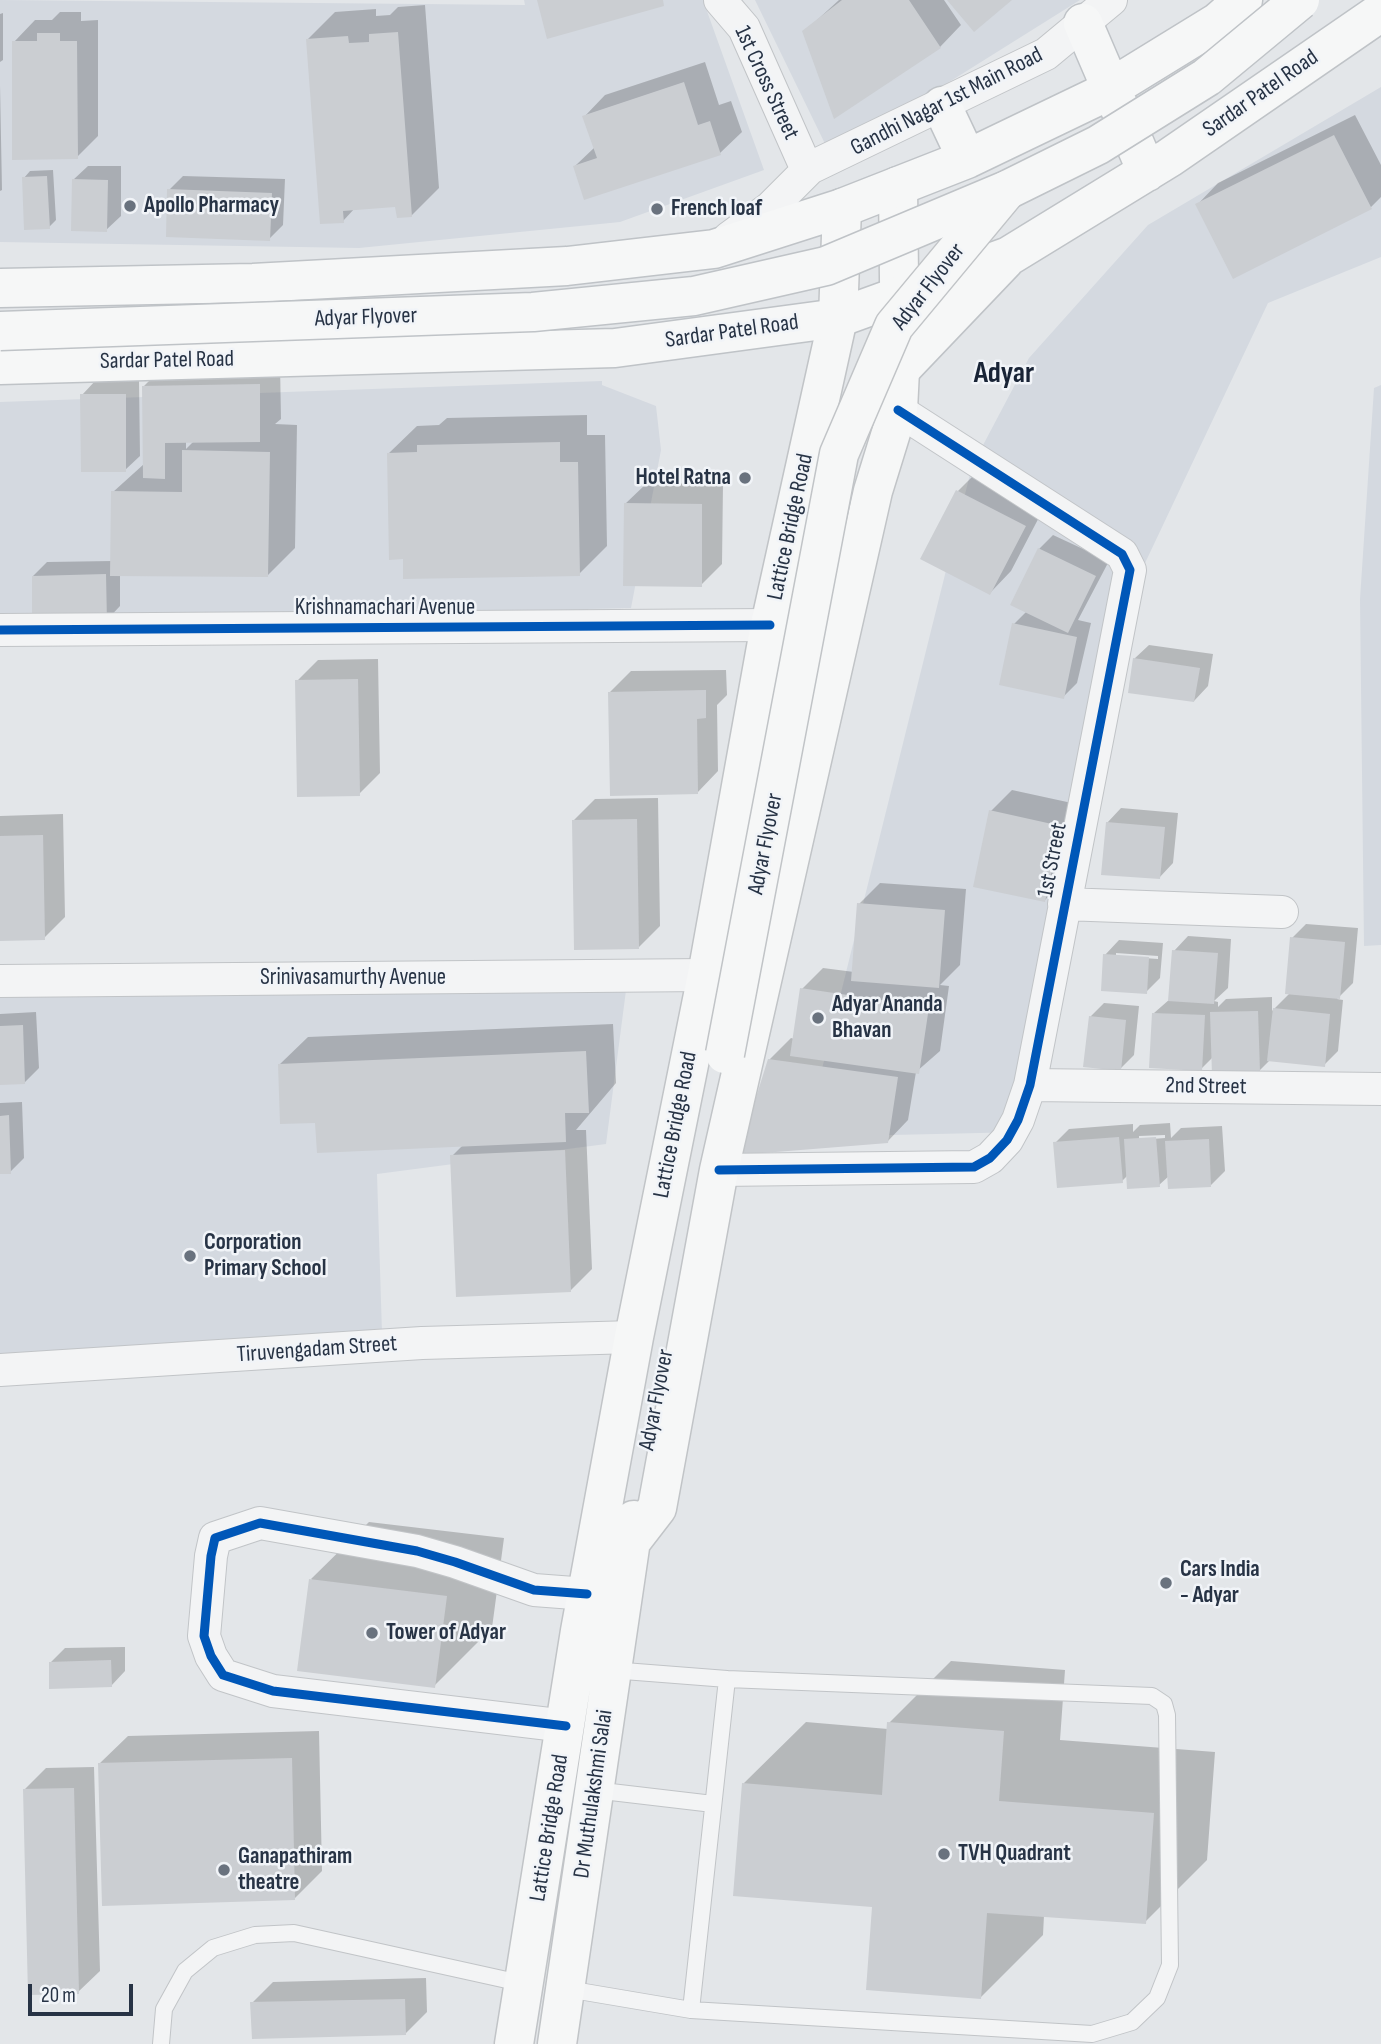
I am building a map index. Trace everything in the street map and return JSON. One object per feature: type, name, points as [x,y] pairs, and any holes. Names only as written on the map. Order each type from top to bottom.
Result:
[{"type":"main road","points":[[0,288],[280,282],[567,266],[714,248],[842,208],[967,159],[1113,88],[1218,22],[1243,0]]},
{"type":"main road","name":"Adyar Flyover","points":[[0,331],[533,312],[694,296],[827,266],[1007,190],[1098,145],[1207,77],[1300,0]]},
{"type":"main road","points":[[1097,12],[1113,88],[1147,172]]},
{"type":"main road","name":"Sardar Patel Road","points":[[0,365],[615,348],[838,318],[1009,256],[1147,172],[1381,12]]},
{"type":"main road","points":[[942,106],[967,159]]},
{"type":"main road","points":[[630,1544],[657,1508],[719,1170],[873,491],[898,410],[898,186]]},
{"type":"main road","name":"Adyar Flyover","points":[[630,1544],[839,454],[894,326],[1007,190]]},
{"type":"main road","name":"Lattice Bridge Road","points":[[514,2044],[587,1594],[634,1337],[707,975],[770,625],[818,398],[838,318],[842,208]]},
{"type":"main road","points":[[900,370],[1009,256]]},
{"type":"main road","points":[[818,398],[898,410]]},
{"type":"main road","name":"Dr Muthulakshmi Salai","points":[[557,2044],[630,1544]]},
{"type":"street","name":"1st Cross Street","points":[[719,0],[744,28],[804,163],[810,168]]},
{"type":"street","name":"Gandhi Nagar 1st Main Road","points":[[714,248],[770,208],[810,168],[1046,54],[1097,12]]},
{"type":"street","name":"1st Street","points":[[719,1170],[974,1167],[990,1158],[1007,1140],[1018,1120],[1030,1085],[1130,570],[1126,558],[898,410]]},
{"type":"street","name":"Krishnamachari Avenue","points":[[0,631],[770,625]]},
{"type":"street","points":[[1064,904],[1282,912]]},
{"type":"street","name":"Srinivasamurthy Avenue","points":[[0,981],[707,975]]},
{"type":"street","name":"2nd Street","points":[[1030,1085],[1381,1089]]},
{"type":"street","name":"Tiruvengadam Street","points":[[0,1370],[422,1343],[634,1337]]},
{"type":"street","points":[[566,1726],[273,1691],[223,1675],[204,1636],[211,1556],[215,1538],[260,1523],[417,1551],[534,1590],[587,1594]]},
{"type":"lane","points":[[567,1989],[691,2010],[1092,2034],[1132,2022],[1157,1998],[1170,1965],[1167,1715],[1164,1704],[1152,1696],[727,1679],[611,1670]]},
{"type":"lane","points":[[691,2010],[727,1679]]},
{"type":"lane","points":[[594,1790],[713,1804]]},
{"type":"lane","points":[[161,2044],[164,2008],[185,1970],[213,1948],[256,1935],[294,1933],[525,1984]]},
{"type":"shaded area","points":[[0,0],[525,5],[524,0],[703,0],[764,170],[620,222],[359,248],[0,242]]},
{"type":"shaded area","points":[[755,0],[1080,0],[831,156]]},
{"type":"shaded area","points":[[1381,87],[1381,257],[1268,303],[1137,580],[1023,1132],[805,1137],[972,466],[1029,358],[1148,225]]},
{"type":"shaded area","points":[[602,381],[602,385],[656,406],[661,450],[631,608],[588,609],[587,613],[0,622],[0,402]]},
{"type":"shaded area","points":[[1381,385],[1381,945],[1364,946],[1360,599],[1374,388]]},
{"type":"shaded area","points":[[628,975],[606,1144],[377,1174],[382,1333],[0,1358],[0,995]]},
{"type":"building","points":[[537,0],[663,0],[664,6],[547,39]]},
{"type":"building","points":[[842,0],[909,0],[941,48],[834,119],[802,31]]},
{"type":"building","points":[[947,0],[1012,0],[974,32]]},
{"type":"building","points":[[398,32],[412,217],[397,218],[395,207],[343,211],[344,223],[320,224],[306,39],[348,36],[349,43],[369,42],[369,34]]},
{"type":"building","points":[[37,33],[60,33],[60,41],[77,41],[78,159],[12,160],[12,41],[37,41]]},
{"type":"building","points":[[684,82],[698,125],[710,121],[721,155],[584,200],[573,166],[597,158],[582,116]]},
{"type":"building","points":[[1334,135],[1372,209],[1233,279],[1195,204]]},
{"type":"building","points":[[47,176],[50,229],[24,230],[22,177]]},
{"type":"building","points":[[72,179],[108,180],[107,232],[71,231]]},
{"type":"building","points":[[167,189],[272,193],[270,241],[166,237]]},
{"type":"building","points":[[260,384],[260,442],[165,443],[165,479],[143,478],[142,386]]},
{"type":"building","points":[[80,394],[126,394],[126,472],[81,472]]},
{"type":"building","points":[[560,442],[560,462],[578,462],[580,576],[403,579],[403,559],[389,560],[387,453],[417,452],[417,445]]},
{"type":"building","points":[[182,450],[270,452],[268,577],[110,576],[111,491],[182,492]]},
{"type":"building","points":[[956,490],[1026,526],[990,595],[920,559]]},
{"type":"building","points":[[624,503],[702,504],[702,587],[623,586]]},
{"type":"building","points":[[1038,548],[1096,576],[1068,633],[1010,605]]},
{"type":"building","points":[[106,574],[107,622],[32,624],[32,576]]},
{"type":"building","points":[[1012,623],[1077,637],[1064,699],[999,685]]},
{"type":"building","points":[[1133,658],[1200,668],[1194,702],[1128,693]]},
{"type":"building","points":[[358,679],[360,796],[297,797],[295,680]]},
{"type":"building","points":[[706,690],[706,718],[697,719],[698,794],[610,796],[608,692]]},
{"type":"building","points":[[989,810],[1061,826],[1045,902],[973,887]]},
{"type":"building","points":[[637,819],[639,949],[574,950],[572,820]]},
{"type":"building","points":[[1106,822],[1165,827],[1160,879],[1101,875]]},
{"type":"building","points":[[43,835],[45,940],[0,941],[0,836]]},
{"type":"building","points":[[857,903],[945,910],[939,988],[851,981]]},
{"type":"building","points":[[1290,937],[1345,942],[1340,999],[1285,994]]},
{"type":"building","points":[[1172,950],[1218,953],[1214,1004],[1168,1001]]},
{"type":"building","points":[[1103,954],[1149,957],[1147,994],[1101,991]]},
{"type":"building","points":[[800,988],[929,1007],[919,1074],[790,1056]]},
{"type":"building","points":[[1273,1008],[1330,1014],[1325,1067],[1267,1061]]},
{"type":"building","points":[[1258,1011],[1260,1073],[1212,1075],[1210,1012]]},
{"type":"building","points":[[1152,1013],[1205,1015],[1202,1071],[1149,1068]]},
{"type":"building","points":[[1089,1016],[1126,1020],[1121,1071],[1083,1067]]},
{"type":"building","points":[[23,1025],[25,1084],[0,1085],[0,1026]]},
{"type":"building","points":[[586,1051],[589,1113],[565,1113],[566,1142],[317,1153],[315,1123],[280,1124],[278,1064]]},
{"type":"building","points":[[768,1059],[898,1077],[888,1143],[738,1155]]},
{"type":"building","points":[[9,1115],[11,1174],[0,1174],[0,1116]]},
{"type":"building","points":[[1119,1137],[1123,1183],[1057,1188],[1053,1142]]},
{"type":"building","points":[[1156,1137],[1160,1187],[1127,1189],[1124,1139]]},
{"type":"building","points":[[1209,1139],[1211,1187],[1168,1189],[1165,1141]]},
{"type":"building","points":[[565,1150],[571,1292],[456,1297],[450,1155]]},
{"type":"building","name":"Tower of Adyar","points":[[309,1579],[447,1596],[435,1688],[297,1671]]},
{"type":"building","points":[[111,1660],[112,1687],[49,1689],[49,1662]]},
{"type":"building","name":"TVH Quadrant","points":[[887,1722],[1004,1731],[999,1801],[1154,1813],[1146,1924],[987,1913],[981,1999],[866,1990],[872,1907],[733,1896],[742,1783],[882,1795]]},
{"type":"building","points":[[292,1758],[295,1900],[102,1906],[98,1763]]},
{"type":"building","points":[[74,1788],[79,1994],[28,1995],[23,1789]]},
{"type":"building","points":[[405,1999],[406,2035],[252,2039],[250,2002]]},
{"type":"cycle path","points":[[719,1170],[974,1167],[990,1158],[1007,1140],[1018,1120],[1030,1085],[1130,570],[1122,554],[898,410]]},
{"type":"cycle path","points":[[0,630],[770,625]]},
{"type":"cycle path","points":[[566,1726],[273,1691],[223,1675],[211,1656],[204,1636],[211,1556],[215,1538],[260,1523],[417,1551],[534,1590],[587,1594]]},
{"type":"place","name":"Apollo Pharmacy","points":[[130,206]]},
{"type":"place","name":"French loaf","points":[[657,209]]},
{"type":"place","name":"Hotel Ratna","points":[[745,478]]},
{"type":"place","name":"Adyar Ananda Bhavan","points":[[818,1018]]},
{"type":"place","name":"Corporation Primary School","points":[[190,1256]]},
{"type":"place","name":"Cars India - Adyar","points":[[1166,1583]]},
{"type":"place","name":"Tower of Adyar","points":[[372,1633]]},
{"type":"place","name":"TVH Quadrant","points":[[944,1854]]},
{"type":"place","name":"Ganapathiram theatre","points":[[224,1870]]},
{"type":"district","name":"Adyar","points":[[1004,374]]}]
